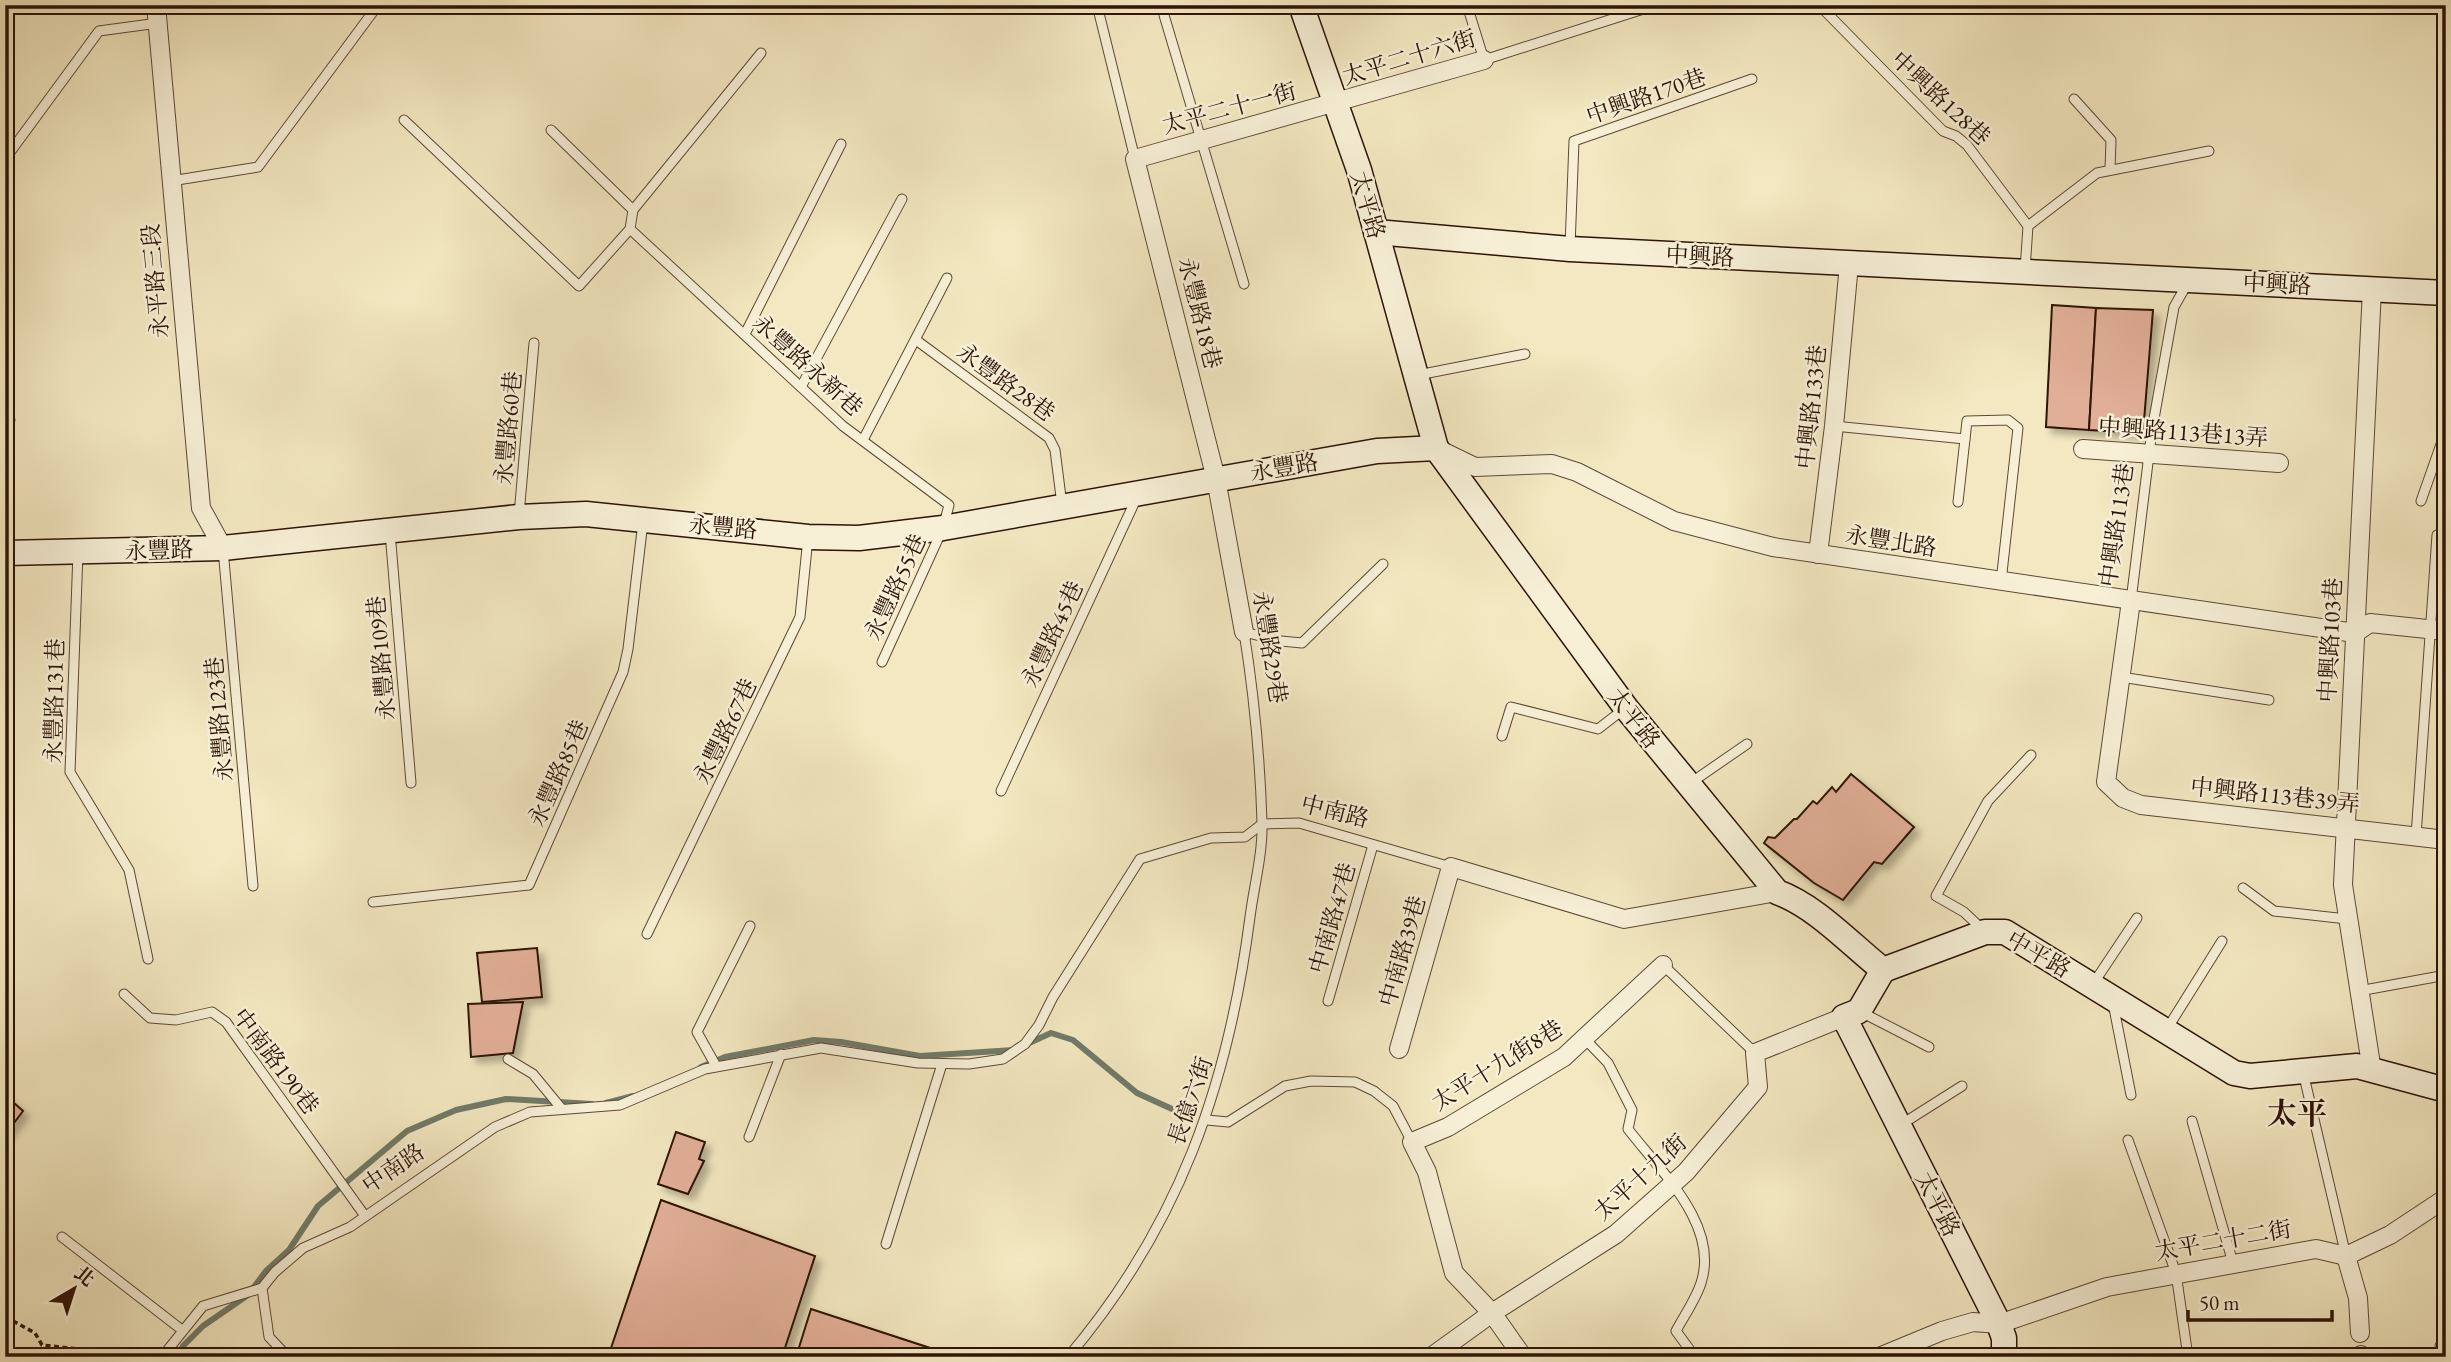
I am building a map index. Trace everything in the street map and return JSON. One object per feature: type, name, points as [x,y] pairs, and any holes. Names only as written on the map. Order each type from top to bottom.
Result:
[{"type":"street","name":"太平路","points":[[1301,5],[1376,232],[1436,448],[1626,708],[1777,892],[1794,898],[1812,911],[1883,970]]},
{"type":"street","name":"永平路三段","points":[[157,14],[201,508],[223,548]]},
{"type":"street","name":"太平二十六街","points":[[1335,104],[1484,60]]},
{"type":"street","name":"太平二十一街","points":[[1135,159],[1335,104]]},
{"type":"street","name":"永豐路18巷","points":[[1135,159],[1216,479]]},
{"type":"street","name":"中興路","points":[[1376,232],[1570,248],[1849,264],[2446,293]]},
{"type":"street","name":"中興路133巷","points":[[1818,554],[1834,426],[1849,264]]},
{"type":"street","name":"中興路103巷","points":[[2372,289],[2343,885],[2372,1071]]},
{"type":"street","name":"永豐路","points":[[5,553],[223,548],[519,517],[586,514],[808,537],[859,538],[943,528],[1377,451],[1436,448]]},
{"type":"street","name":"永豐北路","points":[[1436,448],[1475,467],[1552,464],[1577,472],[1674,521],[1736,539],[2001,582],[2355,633]]},
{"type":"street","name":"中興路113巷13弄","points":[[2083,449],[2279,463]]},
{"type":"street","name":"永豐路29巷","points":[[1216,479],[1244,632]]},
{"type":"street","name":"中興路113巷","points":[[2106,782],[2131,601]]},
{"type":"street","points":[[2355,633],[2370,623],[2438,630]]},
{"type":"street","name":"中興路113巷39弄","points":[[2106,782],[2123,798],[2141,804],[2446,840]]},
{"type":"street","name":"中南路","points":[[1451,867],[1624,919],[1777,892]]},
{"type":"street","name":"中南路39巷","points":[[1399,1049],[1451,867]]},
{"type":"street","name":"中平路","points":[[1883,970],[1985,932],[2005,932],[2234,1073],[2250,1076],[2357,1066],[2446,1090]]},
{"type":"street","name":"太平十九街8巷","points":[[1412,1142],[1448,1127],[1518,1082],[1550,1066],[1585,1039],[1663,965]]},
{"type":"street","points":[[1755,1054],[1852,1014],[1883,970]]},
{"type":"street","name":"太平路","points":[[1852,1014],[1899,1126],[1999,1324],[2004,1338],[2004,1357]]},
{"type":"street","name":"太平十九街","points":[[1431,1357],[1492,1313],[1616,1234],[1672,1186],[1712,1144],[1758,1087],[1755,1054]]},
{"type":"street","points":[[1412,1142],[1427,1172],[1454,1273],[1492,1313],[1523,1357]]},
{"type":"street","points":[[2360,1334],[2358,1298],[2346,1256],[2390,1235],[2446,1198]]},
{"type":"street","name":"太平二十二街","points":[[1879,1357],[1900,1346],[1972,1322],[1999,1324],[2107,1287],[2316,1249],[2346,1256]]},
{"type":"lane","points":[[171,181],[258,167],[378,5]]},
{"type":"lane","points":[[1097,5],[1135,159]]},
{"type":"lane","points":[[1161,5],[1244,284]]},
{"type":"lane","points":[[1467,5],[1484,60]]},
{"type":"lane","name":"太平二十六街","points":[[1484,60],[1656,5]]},
{"type":"lane","name":"中興路128巷","points":[[1819,5],[1943,131],[1956,136],[1967,145],[2028,226]]},
{"type":"lane","points":[[5,159],[99,31],[157,14]]},
{"type":"lane","points":[[404,120],[579,286],[630,229],[633,210],[761,53]]},
{"type":"lane","name":"中興路170巷","points":[[1570,248],[1574,141],[1752,79]]},
{"type":"lane","points":[[2074,99],[2111,140],[2110,169]]},
{"type":"lane","points":[[551,130],[633,210]]},
{"type":"lane","points":[[745,334],[841,144]]},
{"type":"lane","points":[[2025,272],[2028,226],[2097,173],[2209,151]]},
{"type":"lane","points":[[801,387],[902,199]]},
{"type":"lane","name":"永豐路永新巷","points":[[630,229],[801,387],[863,440],[949,505],[943,528]]},
{"type":"lane","points":[[863,440],[947,278]]},
{"type":"lane","name":"中興路113巷","points":[[2131,601],[2174,307],[2190,280]]},
{"type":"lane","name":"永豐路28巷","points":[[916,340],[1049,438],[1055,450],[1063,507]]},
{"type":"lane","name":"永豐路60巷","points":[[519,517],[534,343]]},
{"type":"lane","points":[[1416,375],[1525,354]]},
{"type":"lane","points":[[1958,502],[1967,421],[2008,420],[2018,428],[2001,582]]},
{"type":"lane","points":[[1834,426],[1965,439]]},
{"type":"lane","points":[[2421,501],[2446,430]]},
{"type":"lane","name":"永豐路45巷","points":[[1000,792],[1139,492]]},
{"type":"lane","name":"永豐路85巷","points":[[373,902],[530,885],[623,672],[643,520]]},
{"type":"lane","name":"永豐路55巷","points":[[881,662],[943,528]]},
{"type":"lane","name":"永豐路109巷","points":[[390,530],[411,783]]},
{"type":"lane","points":[[2416,836],[2438,630],[2437,536]]},
{"type":"lane","name":"永豐路67巷","points":[[647,934],[800,617],[808,537]]},
{"type":"lane","name":"永豐路123巷","points":[[223,548],[253,886]]},
{"type":"lane","name":"永豐路131巷","points":[[78,552],[70,772],[129,870],[148,959]]},
{"type":"lane","points":[[1244,632],[1302,643],[1383,564]]},
{"type":"lane","name":"永豐路29巷","points":[[1244,632],[1258,722],[1262,824]]},
{"type":"lane","points":[[2121,677],[2269,700]]},
{"type":"lane","points":[[1502,736],[1511,707],[1598,729],[1626,708]]},
{"type":"lane","points":[[1688,785],[1747,744]]},
{"type":"lane","points":[[1985,932],[1964,912],[1936,896],[1988,802],[2031,755]]},
{"type":"lane","points":[[5,779],[5,812]]},
{"type":"lane","name":"中南路","points":[[162,1357],[203,1306],[262,1288],[275,1272],[303,1248],[350,1227],[495,1127],[530,1112],[620,1105],[687,1075],[716,1066],[821,1048],[942,1064],[1003,1059],[1025,1044],[1140,859],[1211,838],[1245,837],[1262,824],[1299,823],[1451,867]]},
{"type":"lane","name":"長億六街","points":[[1068,1357],[1135,1267],[1166,1210],[1207,1119],[1228,1048],[1239,990],[1262,824]]},
{"type":"lane","name":"中南路47巷","points":[[1328,1001],[1373,845]]},
{"type":"lane","points":[[2243,888],[2274,911],[2347,919]]},
{"type":"lane","points":[[2131,1095],[2102,991],[2137,918]]},
{"type":"lane","points":[[716,1066],[697,1031],[750,926]]},
{"type":"lane","points":[[2166,1030],[2222,941]]},
{"type":"lane","name":"太平十九街8巷","points":[[1663,965],[1755,1054]]},
{"type":"lane","points":[[2359,991],[2446,975]]},
{"type":"lane","name":"中南路190巷","points":[[124,994],[150,1018],[176,1020],[212,1012],[218,1014],[365,1216]]},
{"type":"lane","points":[[1852,1014],[1928,1047]]},
{"type":"lane","points":[[1585,1039],[1608,1063],[1632,1110],[1628,1129],[1698,1224],[1704,1255],[1701,1283],[1676,1331],[1695,1357]]},
{"type":"lane","points":[[749,1137],[781,1054]]},
{"type":"lane","points":[[508,1059],[533,1074],[561,1108]]},
{"type":"lane","points":[[886,1244],[942,1064]]},
{"type":"lane","points":[[2302,1071],[2346,1256]]},
{"type":"lane","points":[[1207,1119],[1228,1122],[1285,1086],[1311,1081],[1355,1082],[1374,1091],[1392,1106],[1412,1142]]},
{"type":"lane","points":[[1899,1126],[1962,1086]]},
{"type":"lane","points":[[2192,1121],[2198,1151],[2207,1169],[2233,1262]]},
{"type":"lane","points":[[2128,1140],[2176,1273],[2188,1357]]},
{"type":"lane","points":[[62,1237],[182,1330]]},
{"type":"lane","points":[[262,1288],[269,1337],[288,1357]]},
{"type":"lane","points":[[2441,1346],[2441,1357]]},
{"type":"path","points":[[5,1306],[13,1321],[35,1333],[42,1345],[148,1357]]},
{"type":"building","points":[[2052,305],[2096,308],[2089,430],[2046,427]]},
{"type":"building","points":[[2096,308],[2153,310],[2143,433],[2089,430]]},
{"type":"building","points":[[1851,774],[1914,827],[1882,864],[1874,862],[1843,900],[1814,883],[1764,843],[1768,837],[1775,838],[1813,801],[1817,804],[1832,787],[1836,792]]},
{"type":"building","points":[[537,948],[542,997],[482,1002],[477,953]]},
{"type":"building","points":[[523,1002],[513,1053],[471,1057],[468,1004]]},
{"type":"building","points":[[5,1095],[23,1111],[5,1135]]},
{"type":"building","points":[[676,1132],[705,1142],[699,1159],[704,1161],[688,1194],[658,1184]]},
{"type":"building","points":[[661,1200],[815,1256],[782,1357],[608,1357]]},
{"type":"building","points":[[811,1309],[930,1348],[927,1357],[796,1357]]},
{"type":"waterway","points":[[1027,1044],[1051,1033],[1073,1040],[1137,1093],[1183,1114]]},
{"type":"waterway","points":[[701,1067],[725,1057],[814,1040],[920,1056],[1014,1050]]},
{"type":"waterway","points":[[606,1103],[633,1096]]},
{"type":"waterway","points":[[178,1357],[183,1346],[203,1326],[248,1295],[266,1271],[289,1250],[318,1206],[407,1131],[456,1110],[506,1099],[592,1104]]},
{"type":"district","name":"太平","points":[[2297,1113]]}]
